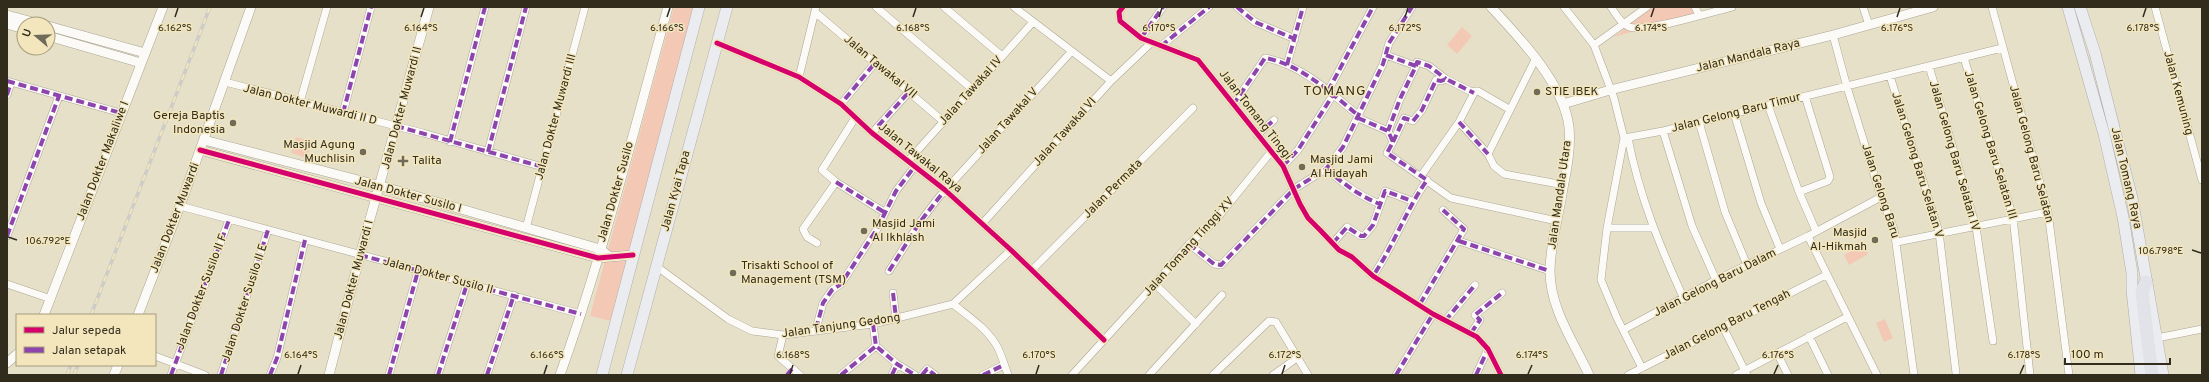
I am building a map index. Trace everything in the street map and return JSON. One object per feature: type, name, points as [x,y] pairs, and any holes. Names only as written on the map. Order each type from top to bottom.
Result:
[{"type":"highway","points":[[2146,282],[2142,292],[2152,375]]},
{"type":"main road","name":"Jalan Kyai Tapa","points":[[602,375],[699,7]]},
{"type":"main road","name":"Jalan Kyai Tapa","points":[[627,375],[727,7]]},
{"type":"main road","name":"Jalan Tomang Raya","points":[[2068,7],[2104,134],[2123,217],[2132,273],[2132,290],[2141,375]]},
{"type":"main road","name":"Jalan Tomang Raya","points":[[2080,7],[2094,53],[2132,198],[2163,375]]},
{"type":"street","name":"Jalan Dokter Makaliwe I","points":[[44,314],[163,7]]},
{"type":"street","name":"Jalan Dokter Muwardi","points":[[138,314],[180,206],[252,7]]},
{"type":"street","points":[[300,102],[327,7]]},
{"type":"street","points":[[343,113],[370,7]]},
{"type":"street","name":"Jalan Dokter Muwardi II","points":[[381,186],[429,7]]},
{"type":"street","points":[[450,142],[485,7]]},
{"type":"street","points":[[488,152],[526,7]]},
{"type":"street","name":"Jalan Dokter Muwardi III","points":[[526,228],[585,7]]},
{"type":"street","name":"Jalan Dokter Susilo","points":[[560,375],[581,314],[599,254],[668,7]]},
{"type":"street","points":[[876,7],[972,89]]},
{"type":"street","points":[[944,7],[1002,56]]},
{"type":"street","points":[[1014,7],[1071,52],[1111,81]]},
{"type":"street","name":"Jalan Tomang Tinggi","points":[[1123,7],[1118,17],[1120,21],[1141,38],[1198,60],[1205,66],[1233,105],[1283,166],[1308,218],[1333,243],[1373,276],[1420,304],[1433,314],[1477,337],[1488,349],[1500,375]]},
{"type":"street","points":[[1141,38],[1163,7]]},
{"type":"street","points":[[1161,46],[1209,7]]},
{"type":"street","points":[[1237,7],[1255,22],[1294,39]]},
{"type":"street","points":[[1287,65],[1303,7]]},
{"type":"street","points":[[1189,244],[1214,264],[1221,265],[1294,189],[1326,169],[1342,147],[1359,117],[1386,55],[1389,43],[1412,7]]},
{"type":"street","name":"Jalan Mandala Utara","points":[[1491,7],[1535,60],[1563,104],[1569,127],[1568,151],[1550,271],[1558,316],[1573,341],[1589,375]]},
{"type":"street","points":[[1564,7],[1594,44],[1626,138],[1658,244],[1684,299]]},
{"type":"street","points":[[1611,7],[1624,24],[1632,28],[1654,26],[1732,7]]},
{"type":"street","points":[[1594,44],[1647,7]]},
{"type":"street","points":[[1695,7],[1699,15]]},
{"type":"street","points":[[1863,7],[1869,24]]},
{"type":"street","name":"Jalan Mandala Raya","points":[[1563,104],[1610,90],[1833,35],[1933,7]]},
{"type":"street","name":"Jalan Gelong Baru Selatan","points":[[1992,7],[2048,212],[2069,375]]},
{"type":"street","name":"Jalan Kemuning","points":[[2154,7],[2202,180]]},
{"type":"street","points":[[1283,166],[1298,150],[1330,93],[1371,8]]},
{"type":"street","points":[[800,77],[816,10]]},
{"type":"street","name":"Jalan Tawakal VII","points":[[816,10],[944,122]]},
{"type":"street","name":"Jalan Tawakal IV","points":[[908,161],[1033,22]]},
{"type":"street","points":[[56,28],[145,53]]},
{"type":"street","name":"Jalan Gelong Baru","points":[[1833,35],[1847,87],[1881,197],[1894,229],[1897,242],[1914,375]]},
{"type":"street","points":[[56,38],[141,63]]},
{"type":"street","name":"Jalan Tawakal VI","points":[[982,224],[1111,81],[1151,43]]},
{"type":"street","name":"Jalan Tawakal Raya","points":[[717,44],[800,77],[841,104],[872,133],[945,190],[1032,269],[1104,340]]},
{"type":"street","name":"Jalan Gelong Baru Timur","points":[[1626,138],[1663,131],[1847,87],[2002,48]]},
{"type":"street","name":"Jalan Tawakal V","points":[[889,271],[920,222],[945,190],[1071,52]]},
{"type":"street","points":[[1386,55],[1416,66]]},
{"type":"street","points":[[1233,105],[1265,58],[1287,65],[1309,77],[1359,117],[1388,130],[1393,142]]},
{"type":"street","name":"Jalan Gelong Baru Selatan III","points":[[1964,58],[2012,217],[2030,375]]},
{"type":"street","points":[[1488,154],[1535,60]]},
{"type":"street","points":[[1388,130],[1417,62],[1429,66],[1446,79],[1474,93],[1478,91],[1510,109]]},
{"type":"street","points":[[841,104],[875,63]]},
{"type":"street","name":"Jalan Gelong Baru Selatan IV","points":[[1929,66],[1976,227],[1993,341]]},
{"type":"street","name":"Jalan Gelong Baru Selatan V","points":[[1890,76],[1939,232],[1956,373]]},
{"type":"street","points":[[1446,79],[1441,81],[1436,80],[1419,115],[1413,121],[1404,118],[1387,153],[1450,198],[1557,221]]},
{"type":"street","points":[[7,95],[9,81],[121,113]]},
{"type":"street","name":"Jalan Dokter Muwardi II D","points":[[225,82],[396,126],[543,167]]},
{"type":"street","points":[[872,133],[909,92]]},
{"type":"street","points":[[1373,276],[1398,236],[1412,201],[1424,178],[1459,122],[1474,93]]},
{"type":"street","points":[[7,236],[60,96]]},
{"type":"street","points":[[1799,192],[1828,181],[1830,177],[1805,96]]},
{"type":"street","points":[[1768,105],[1799,192],[1816,231]]},
{"type":"street","name":"Jalan Permata","points":[[1032,269],[1193,108]]},
{"type":"street","points":[[1734,113],[1761,203],[1780,249]]},
{"type":"street","points":[[855,118],[822,170],[836,182],[884,212]]},
{"type":"street","points":[[1257,135],[1274,120]]},
{"type":"street","points":[[1459,122],[1488,154],[1494,166],[1504,174],[1564,185]]},
{"type":"street","points":[[1699,122],[1725,212],[1747,265]]},
{"type":"street","points":[[1663,131],[1692,226],[1716,280]]},
{"type":"street","points":[[1626,138],[1607,228],[1601,280],[1642,368]]},
{"type":"street","name":"Jalan Dokter Susilo I","points":[[204,140],[381,186],[526,228],[610,258],[633,255]]},
{"type":"street","name":"Jalan Dokter Susilo I","points":[[200,150],[599,254]]},
{"type":"street","name":"Jalan Tomang Tinggi XV","points":[[1072,375],[1155,284],[1189,244],[1214,222],[1271,152]]},
{"type":"street","points":[[816,329],[823,302],[832,290],[841,284],[877,229],[884,212],[915,166]]},
{"type":"street","points":[[1326,169],[1362,196],[1380,204]]},
{"type":"street","points":[[817,243],[807,237],[803,229],[836,182]]},
{"type":"street","name":"Jalan Dokter Muwardi I","points":[[329,375],[360,255],[381,186]]},
{"type":"street","points":[[1333,243],[1347,227],[1361,236],[1364,236],[1373,225],[1385,191],[1412,201]]},
{"type":"street","points":[[1877,375],[1826,275],[1808,236],[1881,197]]},
{"type":"street","name":"Jalan Dokter Susilo II","points":[[180,206],[581,314]]},
{"type":"street","points":[[1420,304],[1459,241],[1464,228],[1443,210]]},
{"type":"street","points":[[1897,242],[1939,232],[1976,227],[2012,217],[2048,212]]},
{"type":"street","name":"Jalan Dokter Susilo II F","points":[[171,375],[229,220]]},
{"type":"street","points":[[1607,228],[1653,228]]},
{"type":"street","name":"Jalan Dokter Susilo II E","points":[[221,375],[268,230]]},
{"type":"street","name":"Jalan Gelong Baru Dalam","points":[[1623,330],[1684,299],[1716,280],[1808,236]]},
{"type":"street","points":[[270,375],[277,358],[305,240]]},
{"type":"street","points":[[1459,241],[1550,271]]},
{"type":"street","points":[[1008,375],[999,350],[992,339],[979,325],[953,304],[1011,250]]},
{"type":"street","name":"Jalan Tanjung Gedong","points":[[656,266],[728,319],[752,331],[783,335],[816,329],[873,324],[953,304]]},
{"type":"street","points":[[390,375],[418,271]]},
{"type":"street","name":"Jalan Gelong Baru Tengah","points":[[1628,375],[1826,275]]},
{"type":"street","points":[[7,284],[50,299]]},
{"type":"street","points":[[438,375],[467,284]]},
{"type":"street","points":[[1155,284],[1196,324]]},
{"type":"street","points":[[1445,321],[1474,285]]},
{"type":"street","points":[[893,293],[896,318]]},
{"type":"street","points":[[1471,333],[1480,320],[1475,315],[1502,293]]},
{"type":"street","points":[[487,375],[514,295]]},
{"type":"street","points":[[1150,375],[1222,295]]},
{"type":"street","points":[[1397,373],[1433,314]]},
{"type":"street","points":[[1736,375],[1745,373],[1777,353],[1847,316]]},
{"type":"street","points":[[1213,375],[1270,321],[1276,322],[1308,375]]},
{"type":"street","points":[[873,324],[876,346],[897,364],[915,375]]},
{"type":"street","points":[[1723,327],[1745,373]]},
{"type":"street","points":[[2157,338],[2202,329]]},
{"type":"street","points":[[783,335],[778,356],[790,372],[800,375]]},
{"type":"street","points":[[1809,336],[1828,375]]},
{"type":"street","points":[[841,375],[876,346]]},
{"type":"street","points":[[1476,375],[1488,349]]},
{"type":"street","points":[[1777,353],[1788,375]]},
{"type":"street","points":[[7,363],[16,355]]},
{"type":"street","points":[[156,356],[205,375]]},
{"type":"street","points":[[1273,375],[1297,358]]},
{"type":"street","points":[[892,375],[897,364]]},
{"type":"street","points":[[983,375],[1004,365]]},
{"type":"street","points":[[922,375],[928,369],[935,375]]},
{"type":"shaded area","points":[[674,7],[694,7],[611,321],[590,316]]},
{"type":"shaded area","points":[[1653,7],[1691,7],[1694,14],[1614,37]]},
{"type":"shaded area","points":[[1462,27],[1472,36],[1457,54],[1447,45]]},
{"type":"shaded area","points":[[296,137],[311,142],[307,158],[291,153]]},
{"type":"shaded area","points":[[1863,244],[1868,254],[1849,265],[1844,255]]},
{"type":"shaded area","points":[[1885,319],[1893,338],[1884,342],[1876,323]]},
{"type":"railway","points":[[91,314],[210,7]]},
{"type":"railway","points":[[67,375],[71,366]]},
{"type":"railway","points":[[74,375],[78,366]]},
{"type":"marked path","points":[[343,113],[371,7]]},
{"type":"marked path","points":[[450,142],[485,7]]},
{"type":"marked path","points":[[488,152],[526,7]]},
{"type":"marked path","points":[[1141,38],[1163,7]]},
{"type":"marked path","points":[[1161,46],[1209,7]]},
{"type":"marked path","points":[[1237,7],[1255,22],[1295,39]]},
{"type":"marked path","points":[[1287,65],[1303,7]]},
{"type":"marked path","points":[[1328,91],[1373,7]]},
{"type":"marked path","points":[[1189,244],[1214,264],[1221,265],[1294,189],[1326,169],[1343,147],[1383,64],[1389,43],[1412,7]]},
{"type":"marked path","points":[[1386,55],[1416,66],[1400,99],[1388,131]]},
{"type":"marked path","points":[[1233,105],[1265,58],[1291,66],[1303,73],[1359,116]]},
{"type":"marked path","points":[[1416,66],[1417,62],[1429,66],[1446,79]]},
{"type":"marked path","points":[[845,99],[875,63]]},
{"type":"marked path","points":[[1393,142],[1404,118],[1413,121],[1422,110],[1436,80],[1441,81],[1446,79],[1474,93]]},
{"type":"marked path","points":[[7,81],[121,113]]},
{"type":"marked path","points":[[7,95],[11,82]]},
{"type":"marked path","points":[[878,126],[909,92]]},
{"type":"marked path","points":[[1283,166],[1298,150],[1333,95]]},
{"type":"marked path","points":[[7,236],[59,96]]},
{"type":"marked path","points":[[1358,118],[1388,131],[1393,142],[1387,153],[1427,180],[1373,276]]},
{"type":"marked path","points":[[1257,135],[1274,120]]},
{"type":"marked path","points":[[1459,122],[1488,154]]},
{"type":"marked path","points":[[396,126],[543,167]]},
{"type":"marked path","points":[[816,329],[823,303],[832,290],[841,284],[877,229],[896,191],[915,166]]},
{"type":"marked path","points":[[1326,169],[1358,193],[1380,204]]},
{"type":"marked path","points":[[836,182],[884,212]]},
{"type":"marked path","points":[[889,271],[920,222],[945,190]]},
{"type":"marked path","points":[[1333,243],[1347,227],[1361,236],[1364,236],[1373,225],[1385,191],[1412,201]]},
{"type":"marked path","points":[[1420,304],[1464,229],[1443,210]]},
{"type":"marked path","points":[[171,375],[229,220]]},
{"type":"marked path","points":[[221,375],[268,230]]},
{"type":"marked path","points":[[270,375],[277,358],[305,240]]},
{"type":"marked path","points":[[1459,241],[1550,271]]},
{"type":"marked path","points":[[360,255],[581,314]]},
{"type":"marked path","points":[[389,375],[418,271]]},
{"type":"marked path","points":[[438,375],[467,284]]},
{"type":"marked path","points":[[1445,321],[1475,285]]},
{"type":"marked path","points":[[893,293],[896,318]]},
{"type":"marked path","points":[[1471,333],[1480,320],[1475,315],[1502,293]]},
{"type":"marked path","points":[[487,375],[514,295]]},
{"type":"marked path","points":[[1396,375],[1433,314]]},
{"type":"marked path","points":[[873,324],[876,346],[897,364],[915,375]]},
{"type":"marked path","points":[[841,375],[876,346]]},
{"type":"marked path","points":[[1476,375],[1488,349]]},
{"type":"marked path","points":[[892,375],[897,364]]},
{"type":"marked path","points":[[983,375],[1004,365]]},
{"type":"marked path","points":[[787,375],[792,369]]},
{"type":"marked path","points":[[922,375],[927,369],[935,375]]},
{"type":"cycle path","points":[[1123,7],[1119,12],[1120,21],[1141,38],[1198,60],[1283,166],[1308,218],[1339,250],[1352,257],[1373,276],[1433,314],[1477,337],[1488,349],[1501,375]]},
{"type":"cycle path","points":[[717,43],[799,77],[841,104],[872,133],[945,190],[1011,250],[1104,340]]},
{"type":"cycle path","points":[[200,150],[598,258],[633,255]]},
{"type":"place","name":"STIE IBEK","points":[[1537,92]]},
{"type":"place","name":"Gereja Baptis Indonesia","points":[[233,123]]},
{"type":"place","name":"Masjid Agung Muchlisin","points":[[363,152]]},
{"type":"place","name":"Talita","points":[[403,161]]},
{"type":"place","name":"Masjid Jami Al Hidayah","points":[[1302,167]]},
{"type":"place","name":"Masjid Jami Al Ikhlash","points":[[864,231]]},
{"type":"place","name":"Masjid Al-Hikmah","points":[[1875,240]]},
{"type":"place","name":"Trisakti School of Management (TSM)","points":[[733,273]]},
{"type":"district","name":"TOMANG","points":[[1335,91]]}]
